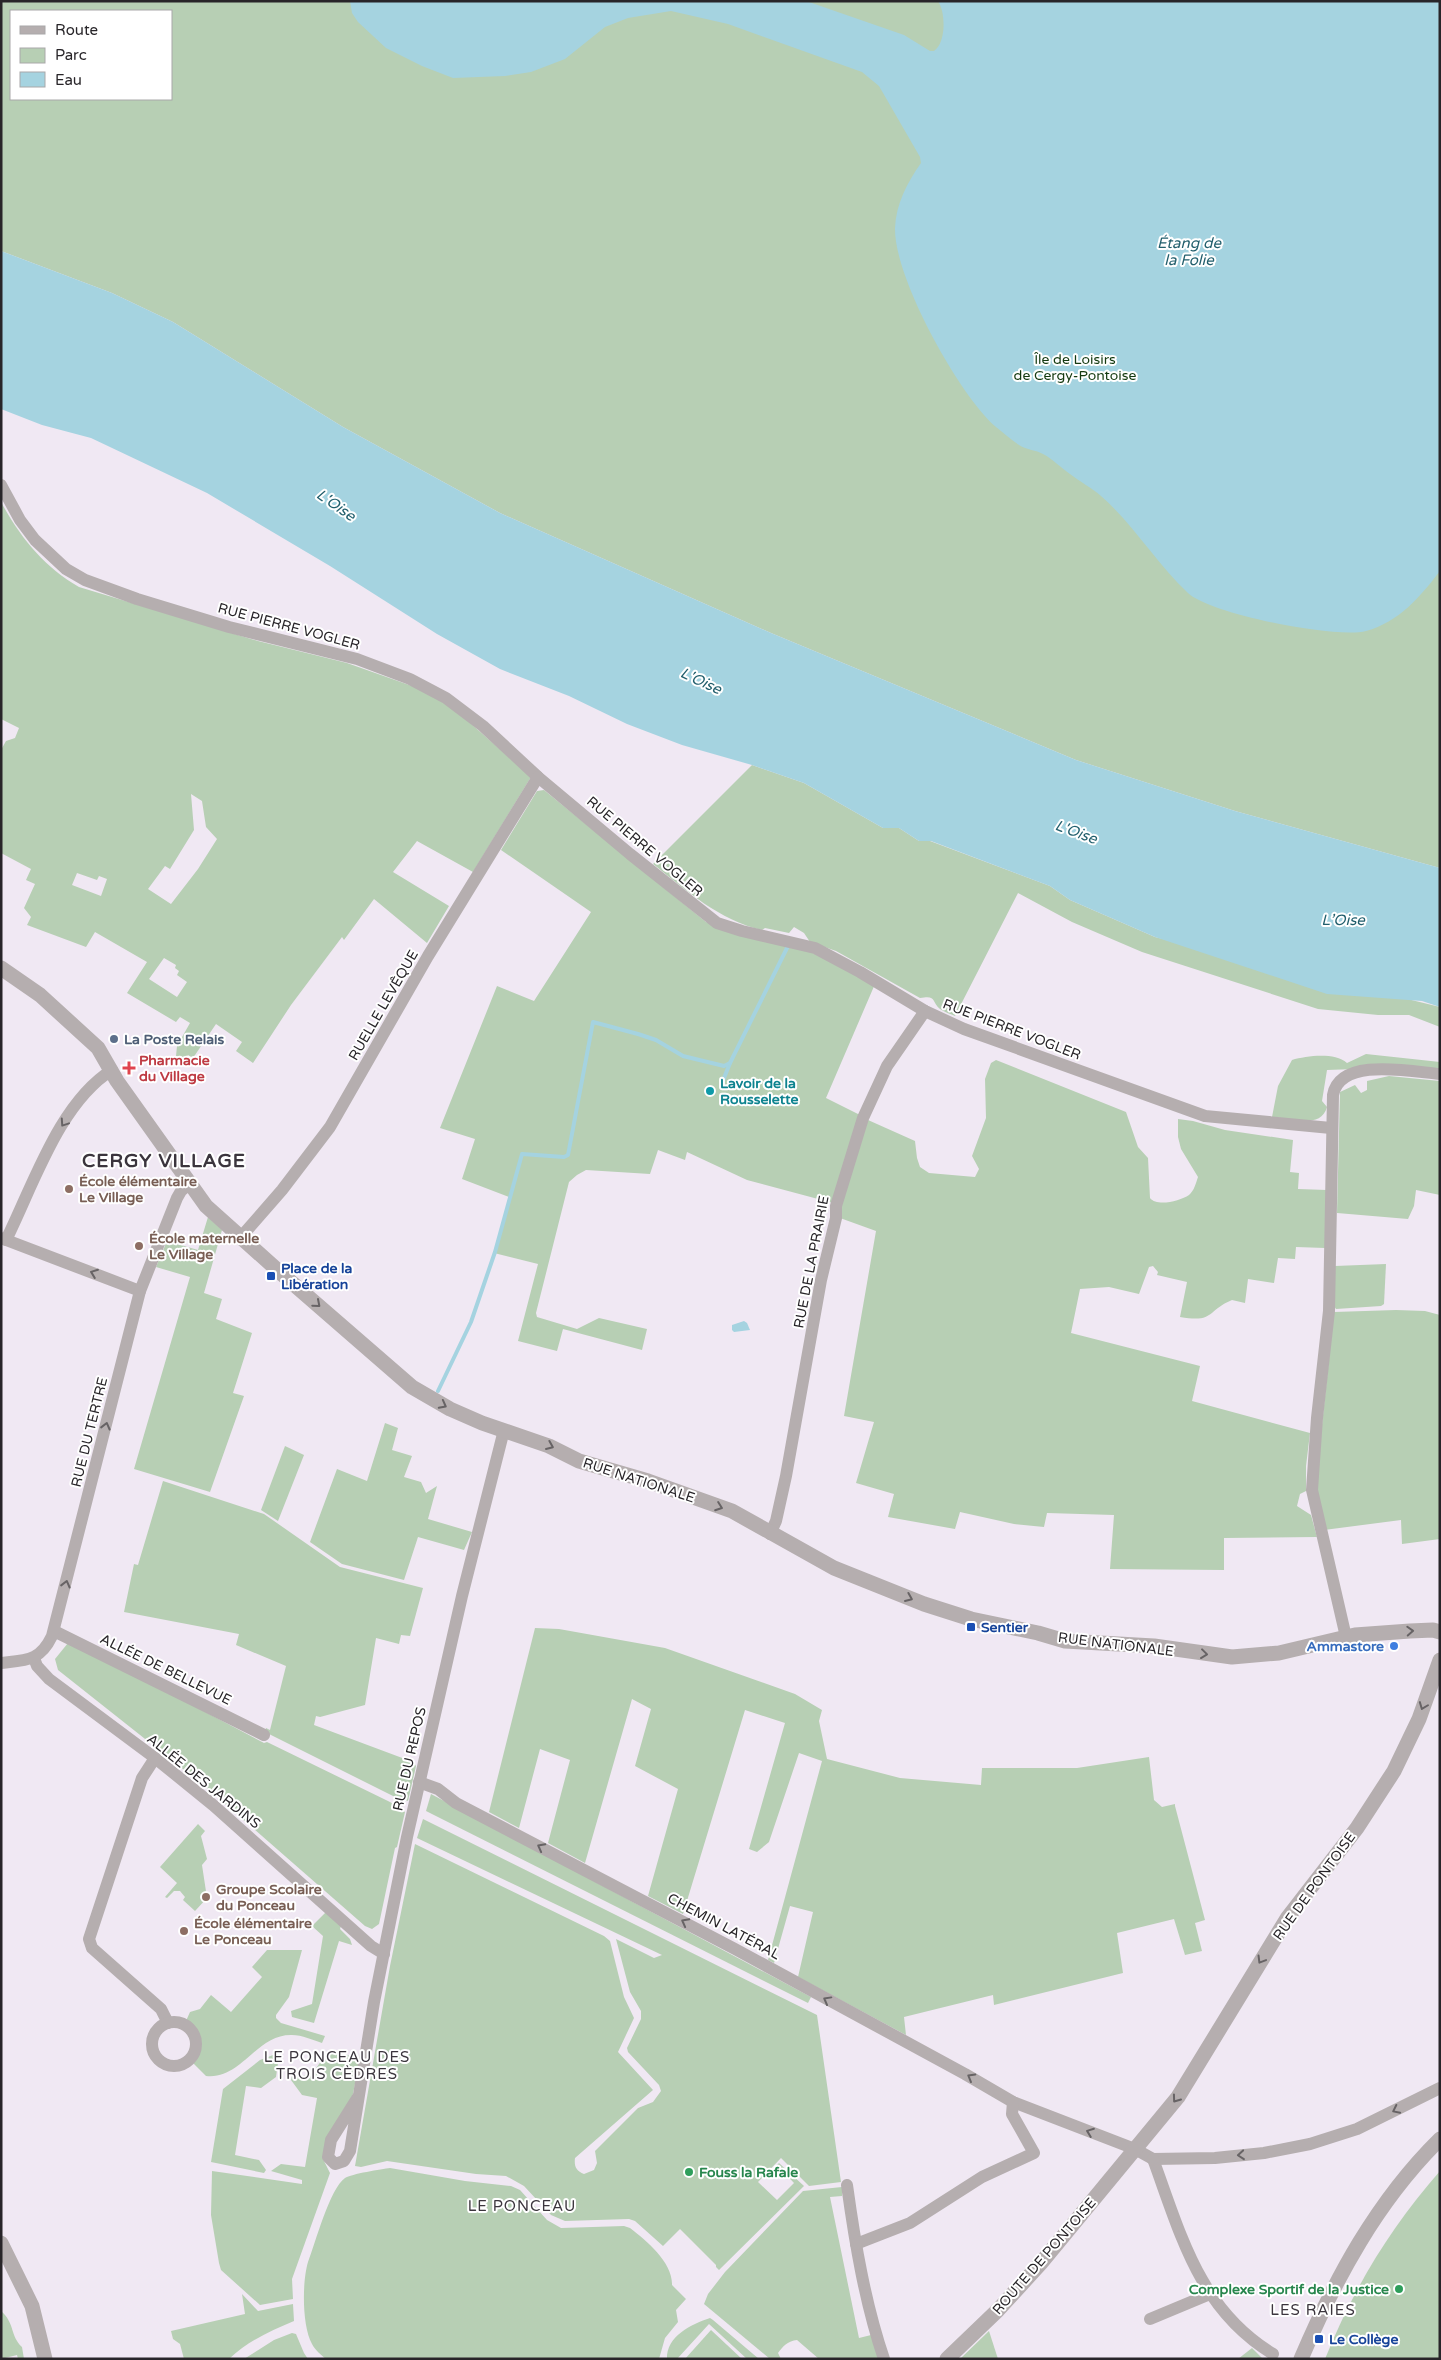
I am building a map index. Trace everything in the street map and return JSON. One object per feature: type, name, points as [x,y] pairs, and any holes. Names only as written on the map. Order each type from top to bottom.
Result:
[{"type":"street","name":"RUE PIERRE VOGLER","points":[[1,485],[28,532],[74,575],[137,599],[229,627],[357,660],[410,679],[460,707],[538,777],[637,860],[717,923],[742,932],[815,948],[860,972],[925,1011],[964,1029],[1205,1116],[1331,1128]]},
{"type":"street","name":"RUELLE LEVÊQUE","points":[[241,1237],[282,1190],[330,1127],[424,964],[538,777]]},
{"type":"street","name":"RUE NATIONALE","points":[[1,968],[40,995],[77,1026],[98,1048],[117,1081],[206,1206],[419,1392],[459,1413],[549,1446],[579,1461],[648,1481],[732,1511],[770,1534],[834,1568],[938,1610],[971,1620],[1038,1633],[1071,1642],[1154,1646],[1174,1651],[1232,1657],[1279,1653],[1346,1636],[1433,1630],[1440,1632]]},
{"type":"street","name":"RUE DE LA PRAIRIE","points":[[770,1534],[776,1521],[786,1476],[821,1280],[836,1218],[836,1206],[863,1118],[887,1066],[925,1011]]},
{"type":"street","points":[[1346,1636],[1316,1512],[1312,1482],[1329,1311],[1331,1128],[1334,1089],[1338,1082],[1350,1074],[1376,1069],[1440,1074]]},
{"type":"street","points":[[112,1070],[85,1094],[60,1128],[4,1239],[140,1291]]},
{"type":"street","name":"RUE DU TERTRE","points":[[34,1658],[44,1650],[54,1631],[140,1291],[177,1198],[189,1184]]},
{"type":"street","name":"RUE DU REPOS","points":[[358,2097],[418,1782],[504,1430]]},
{"type":"street","name":"ALLÉE DE BELLEVUE","points":[[54,1631],[264,1735]]},
{"type":"street","points":[[1,1663],[34,1658]]},
{"type":"street","name":"ALLÉE DES JARDINS","points":[[34,1658],[37,1666],[50,1679],[155,1758],[213,1805],[379,1953],[384,1954]]},
{"type":"street","name":"RUE DE PONTOISE","points":[[1135,2150],[1178,2097],[1288,1917],[1357,1828],[1382,1791],[1411,1736],[1440,1660]]},
{"type":"street","points":[[155,1758],[142,1778],[89,1939],[92,1948],[161,2009],[168,2023]]},
{"type":"street","name":"CHEMIN LATÉRAL","points":[[418,1782],[433,1786],[456,1803],[735,1949],[1013,2102]]},
{"type":"street","name":"ALLÉE DES JARDINS","points":[[354,1930],[368,1936],[387,1938]]},
{"type":"street","points":[[856,2244],[910,2223],[982,2177],[1034,2153],[1012,2114],[1013,2102],[1135,2150],[1153,2159],[1215,2158],[1264,2153],[1310,2144],[1357,2128],[1440,2088]]},
{"type":"street","points":[[1301,2359],[1332,2291],[1368,2227],[1409,2173],[1440,2139]]},
{"type":"street","name":"ROUTE DE PONTOISE","points":[[948,2359],[998,2310],[1034,2270],[1135,2150]]},
{"type":"street","points":[[1153,2159],[1192,2263],[1210,2294],[1243,2331],[1273,2354]]},
{"type":"street","points":[[847,2185],[856,2244],[875,2334],[884,2359]]},
{"type":"street","points":[[1,2243],[30,2301],[45,2359]]},
{"type":"street","points":[[1,2256],[27,2311],[39,2359]]},
{"type":"street","points":[[1150,2319],[1210,2294]]},
{"type":"green space","name":"Île de Loisirs de Cergy-Pontoise","points":[[1,1],[1440,1],[1440,868],[1235,811],[1076,760],[771,633],[500,513],[343,427],[173,322],[112,293],[1,251]]},
{"type":"green space","points":[[1,502],[16,527],[44,561],[79,587],[258,641],[347,663],[412,686],[451,706],[531,777],[473,872],[417,841],[393,872],[449,906],[427,943],[374,899],[344,940],[342,937],[291,1005],[253,1063],[236,1051],[242,1042],[216,1024],[193,1058],[188,1055],[184,1061],[176,1056],[177,1046],[190,1023],[180,1017],[176,1022],[127,993],[147,962],[95,932],[86,947],[27,925],[31,917],[24,908],[35,884],[26,880],[31,869],[1,853],[1,750],[6,741],[15,738],[19,728],[1,719]],"holes":[[[191,794],[202,801],[206,827],[217,839],[198,869],[171,904],[148,889],[165,866],[170,869],[194,830]],[[77,873],[97,880],[99,876],[107,879],[101,896],[72,885]],[[164,958],[176,965],[175,968],[179,971],[177,975],[187,982],[177,997],[149,979]]]},
{"type":"green space","points":[[752,765],[804,783],[883,828],[899,828],[919,841],[930,841],[1050,886],[1070,900],[1155,937],[1440,1007],[1440,1027],[1409,1015],[1378,1015],[1318,1009],[1142,952],[1072,922],[1018,893],[955,1016],[940,1009],[933,999],[929,997],[920,998],[836,951],[810,942],[804,933],[794,927],[789,933],[765,928],[762,930],[718,912],[653,864]]},
{"type":"green space","points":[[544,790],[706,922],[809,951],[875,984],[826,1098],[862,1116],[833,1203],[747,1180],[687,1152],[685,1160],[658,1150],[650,1174],[586,1170],[569,1182],[536,1313],[537,1317],[577,1329],[599,1318],[647,1329],[642,1350],[563,1329],[557,1351],[518,1341],[538,1264],[494,1253],[509,1197],[462,1179],[475,1139],[440,1128],[497,986],[534,1001],[591,912],[501,850],[537,791]]},
{"type":"green space","points":[[1366,1054],[1440,1062],[1440,1070],[1327,1070],[1322,1101],[1327,1107],[1324,1114],[1311,1121],[1272,1117],[1278,1086],[1292,1060],[1313,1056],[1328,1056],[1347,1063]]},
{"type":"green space","points":[[996,1060],[1126,1112],[1138,1147],[1148,1158],[1150,1198],[1153,1201],[1163,1203],[1175,1201],[1189,1195],[1195,1187],[1198,1177],[1181,1149],[1178,1137],[1178,1119],[1225,1130],[1293,1140],[1290,1172],[1299,1173],[1298,1189],[1327,1190],[1325,1248],[1296,1247],[1295,1259],[1278,1258],[1274,1283],[1248,1279],[1245,1303],[1232,1300],[1205,1317],[1180,1317],[1187,1282],[1157,1275],[1158,1272],[1153,1266],[1149,1267],[1139,1294],[1109,1287],[1080,1289],[1071,1333],[1200,1366],[1192,1401],[1310,1433],[1306,1466],[1306,1491],[1300,1494],[1297,1506],[1311,1515],[1317,1537],[1224,1538],[1224,1570],[1110,1569],[1114,1515],[1047,1513],[1044,1527],[1014,1524],[960,1512],[955,1529],[888,1517],[894,1494],[856,1483],[874,1422],[844,1416],[876,1231],[840,1218],[842,1198],[868,1120],[915,1141],[920,1167],[929,1173],[975,1177],[979,1169],[972,1156],[986,1118],[985,1079],[991,1063]]},
{"type":"green space","points":[[1389,1076],[1440,1081],[1440,1195],[1416,1190],[1414,1206],[1408,1219],[1337,1213],[1340,1092],[1355,1085],[1361,1093],[1367,1090],[1367,1081]]},
{"type":"green space","points":[[208,1217],[222,1230],[204,1293],[222,1299],[216,1319],[252,1333],[233,1393],[244,1396],[210,1492],[134,1469],[190,1277],[156,1267],[167,1241],[198,1250]]},
{"type":"green space","points":[[1386,1264],[1384,1304],[1381,1306],[1336,1309],[1334,1306],[1335,1266]]},
{"type":"green space","points":[[1425,1311],[1440,1315],[1440,1539],[1402,1544],[1401,1520],[1324,1530],[1316,1481],[1334,1312]]},
{"type":"green space","points":[[385,1423],[398,1428],[392,1450],[412,1456],[404,1477],[421,1482],[426,1493],[437,1486],[428,1519],[472,1532],[464,1550],[418,1537],[404,1580],[342,1564],[310,1542],[337,1469],[367,1481]]},
{"type":"green space","points":[[285,1446],[304,1455],[278,1521],[261,1510]]},
{"type":"green space","points":[[163,1481],[264,1514],[340,1567],[423,1588],[410,1636],[401,1635],[399,1644],[376,1638],[365,1705],[320,1717],[316,1716],[314,1725],[413,1762],[416,1766],[408,1801],[393,1796],[265,1732],[266,1728],[270,1730],[286,1666],[236,1645],[239,1634],[124,1612],[134,1564],[138,1565]]},
{"type":"green space","points":[[535,1628],[559,1629],[665,1648],[795,1694],[822,1710],[819,1721],[827,1759],[900,1778],[981,1785],[982,1768],[1077,1768],[1149,1757],[1154,1800],[1162,1807],[1175,1804],[1205,1920],[1195,1923],[1202,1951],[1185,1955],[1174,1919],[1117,1933],[1123,1973],[994,2005],[993,1995],[904,2017],[906,2035],[798,1977],[813,1912],[790,1906],[774,1963],[768,1960],[822,1761],[799,1753],[769,1842],[757,1852],[749,1849],[785,1723],[745,1710],[683,1914],[648,1896],[678,1789],[635,1766],[651,1709],[632,1699],[585,1863],[548,1843],[570,1760],[540,1749],[519,1828],[489,1812]]},
{"type":"green space","points":[[68,1643],[160,1688],[264,1743],[267,1742],[390,1802],[405,1812],[397,1847],[395,1848],[379,1924],[372,1929],[365,1926],[207,1788],[58,1670],[55,1659]]},
{"type":"green space","points":[[431,1794],[811,1997],[808,2003],[426,1811]]},
{"type":"green space","points":[[423,1819],[817,2015],[841,2182],[809,2186],[781,2158],[758,2182],[777,2200],[794,2183],[777,2165],[779,2163],[804,2186],[719,2270],[680,2229],[663,2246],[635,2221],[629,2219],[565,2221],[551,2215],[524,2186],[506,2176],[476,2174],[387,2161],[361,2167],[355,2166],[390,1966],[415,1844],[604,1936],[610,1941],[624,1997],[634,2018],[618,2052],[653,2090],[575,2158],[577,2170],[584,2174],[594,2170],[597,2163],[595,2151],[638,2108],[653,2102],[661,2091],[659,2085],[628,2052],[627,2048],[641,2019],[641,2011],[630,1992],[616,1939],[654,1958],[662,1955],[417,1838]]},
{"type":"green space","points":[[198,1824],[205,1831],[201,1836],[207,1859],[202,1865],[207,1898],[195,1911],[183,1900],[185,1897],[180,1891],[174,1891],[167,1898],[165,1897],[177,1883],[160,1867]]},
{"type":"green space","points":[[326,1912],[341,1926],[340,1929],[350,1939],[352,1945],[339,1941],[314,2023],[292,2017],[291,2011],[312,2004],[323,1936],[312,1926]]},
{"type":"green space","points":[[267,1950],[302,1950],[289,1997],[276,2015],[276,2018],[281,2023],[325,2036],[322,2043],[296,2035],[279,2037],[268,2042],[230,2071],[219,2075],[206,2076],[194,2064],[201,2043],[199,2034],[186,2021],[190,2012],[200,2009],[211,1995],[231,2012],[262,1977],[252,1967]]},
{"type":"green space","points":[[330,2051],[360,2058],[353,2094],[323,2159],[330,2173],[292,2279],[293,2299],[260,2305],[221,2270],[211,2215],[212,2171],[302,2184],[302,2180],[271,2171],[281,2164],[305,2167],[317,2098],[302,2095],[291,2080],[292,2076],[311,2073]]},
{"type":"green space","points":[[273,2055],[278,2063],[276,2077],[261,2088],[246,2086],[235,2155],[259,2160],[266,2170],[264,2173],[211,2162],[223,2089],[260,2060]]},
{"type":"green space","points":[[390,2168],[465,2181],[511,2186],[520,2190],[547,2220],[561,2228],[624,2226],[630,2228],[658,2253],[668,2269],[672,2285],[686,2299],[676,2310],[678,2322],[665,2338],[659,2359],[326,2359],[313,2346],[306,2326],[304,2292],[308,2262],[329,2204],[339,2184],[348,2176]]},
{"type":"green space","name":"Complexe Sportif de la Justice","points":[[1440,2171],[1440,2359],[1325,2359],[1348,2308],[1374,2260],[1405,2215]]},
{"type":"green space","points":[[842,2187],[842,2196],[830,2197],[859,2338],[871,2335],[880,2359],[819,2359],[797,2340],[788,2343],[782,2348],[778,2353],[781,2359],[770,2359],[704,2304],[708,2294],[725,2272],[803,2191]]},
{"type":"green space","points":[[242,2294],[258,2311],[293,2304],[294,2321],[260,2337],[229,2359],[184,2359],[180,2344],[173,2339],[171,2331],[245,2314]]},
{"type":"green space","points":[[1,2311],[8,2320],[18,2343],[22,2347],[24,2359],[18,2359],[17,2355],[1,2359]]},
{"type":"green space","points":[[710,2318],[759,2359],[747,2359],[709,2324],[677,2359],[667,2359],[671,2344],[681,2332]]},
{"type":"green space","points":[[711,2330],[742,2359],[685,2359]]},
{"type":"green space","points":[[989,2331],[998,2359],[960,2359]]},
{"type":"green space","points":[[292,2333],[296,2334],[308,2359],[244,2359],[274,2340]]},
{"type":"green space","points":[[1252,2348],[1263,2359],[1238,2359]]},
{"type":"water","name":"Étang de la Folie","points":[[350,1],[806,1],[904,35],[930,51],[934,51],[941,42],[943,35],[941,6],[938,1],[1440,1],[1440,571],[1425,590],[1399,615],[1378,627],[1351,633],[1274,623],[1221,609],[1201,601],[1188,593],[1124,519],[1101,496],[1047,456],[1025,448],[1013,441],[996,427],[964,389],[931,334],[905,276],[898,250],[895,228],[900,202],[911,178],[921,163],[920,157],[879,86],[862,72],[728,24],[671,11],[628,18],[605,27],[565,59],[531,72],[505,76],[453,78],[422,66],[386,48],[358,22],[352,13]]},
{"type":"water","name":"L’Oise","points":[[1,251],[112,293],[173,322],[343,427],[500,513],[771,633],[1076,760],[1235,811],[1440,868],[1440,1007],[1422,1001],[1327,994],[1155,937],[1070,900],[1050,886],[931,841],[919,841],[899,828],[883,828],[804,783],[752,765],[682,745],[627,724],[569,696],[500,669],[437,634],[330,566],[207,493],[91,438],[42,425],[1,409]]},
{"type":"water","points":[[744,1321],[750,1330],[734,1332],[732,1330],[732,1325]]},
{"type":"waterway","points":[[438,1391],[471,1322],[495,1252],[522,1154],[564,1157],[568,1155],[593,1022],[656,1040],[683,1056],[724,1066],[730,1063],[788,946]]},
{"type":"waterway","points":[[722,1083],[730,1063]]},
{"type":"place","name":"La Poste Relais","points":[[114,1039]]},
{"type":"place","name":"Pharmacie du Village","points":[[129,1068]]},
{"type":"place","name":"Lavoir de la Rousselette","points":[[710,1091]]},
{"type":"place","name":"École élémentaire Le Village","points":[[69,1189]]},
{"type":"place","name":"École maternelle Le Village","points":[[139,1246]]},
{"type":"place","name":"Place de la Libération","points":[[271,1276]]},
{"type":"place","name":"Sentier","points":[[971,1627]]},
{"type":"place","name":"Ammastore","points":[[1394,1646]]},
{"type":"place","name":"Groupe Scolaire du Ponceau","points":[[206,1897]]},
{"type":"place","name":"École élémentaire Le Ponceau","points":[[184,1931]]},
{"type":"place","name":"Fouss la Rafale","points":[[689,2172]]},
{"type":"place","name":"Complexe Sportif de la Justice","points":[[1399,2289]]},
{"type":"place","name":"Le Collège","points":[[1319,2339]]},
{"type":"district","name":"CERGY VILLAGE","points":[[164,1160]]},
{"type":"district","name":"LE PONCEAU DES TROIS CÈDRES","points":[[337,2066]]},
{"type":"district","name":"LE PONCEAU","points":[[522,2206]]},
{"type":"district","name":"LES RAIES","points":[[1313,2310]]},
{"type":"water label","name":"L'Oise","points":[[336,505]]},
{"type":"water label","name":"L'Oise","points":[[701,681]]},
{"type":"water label","name":"L'Oise","points":[[1076,832]]}]
